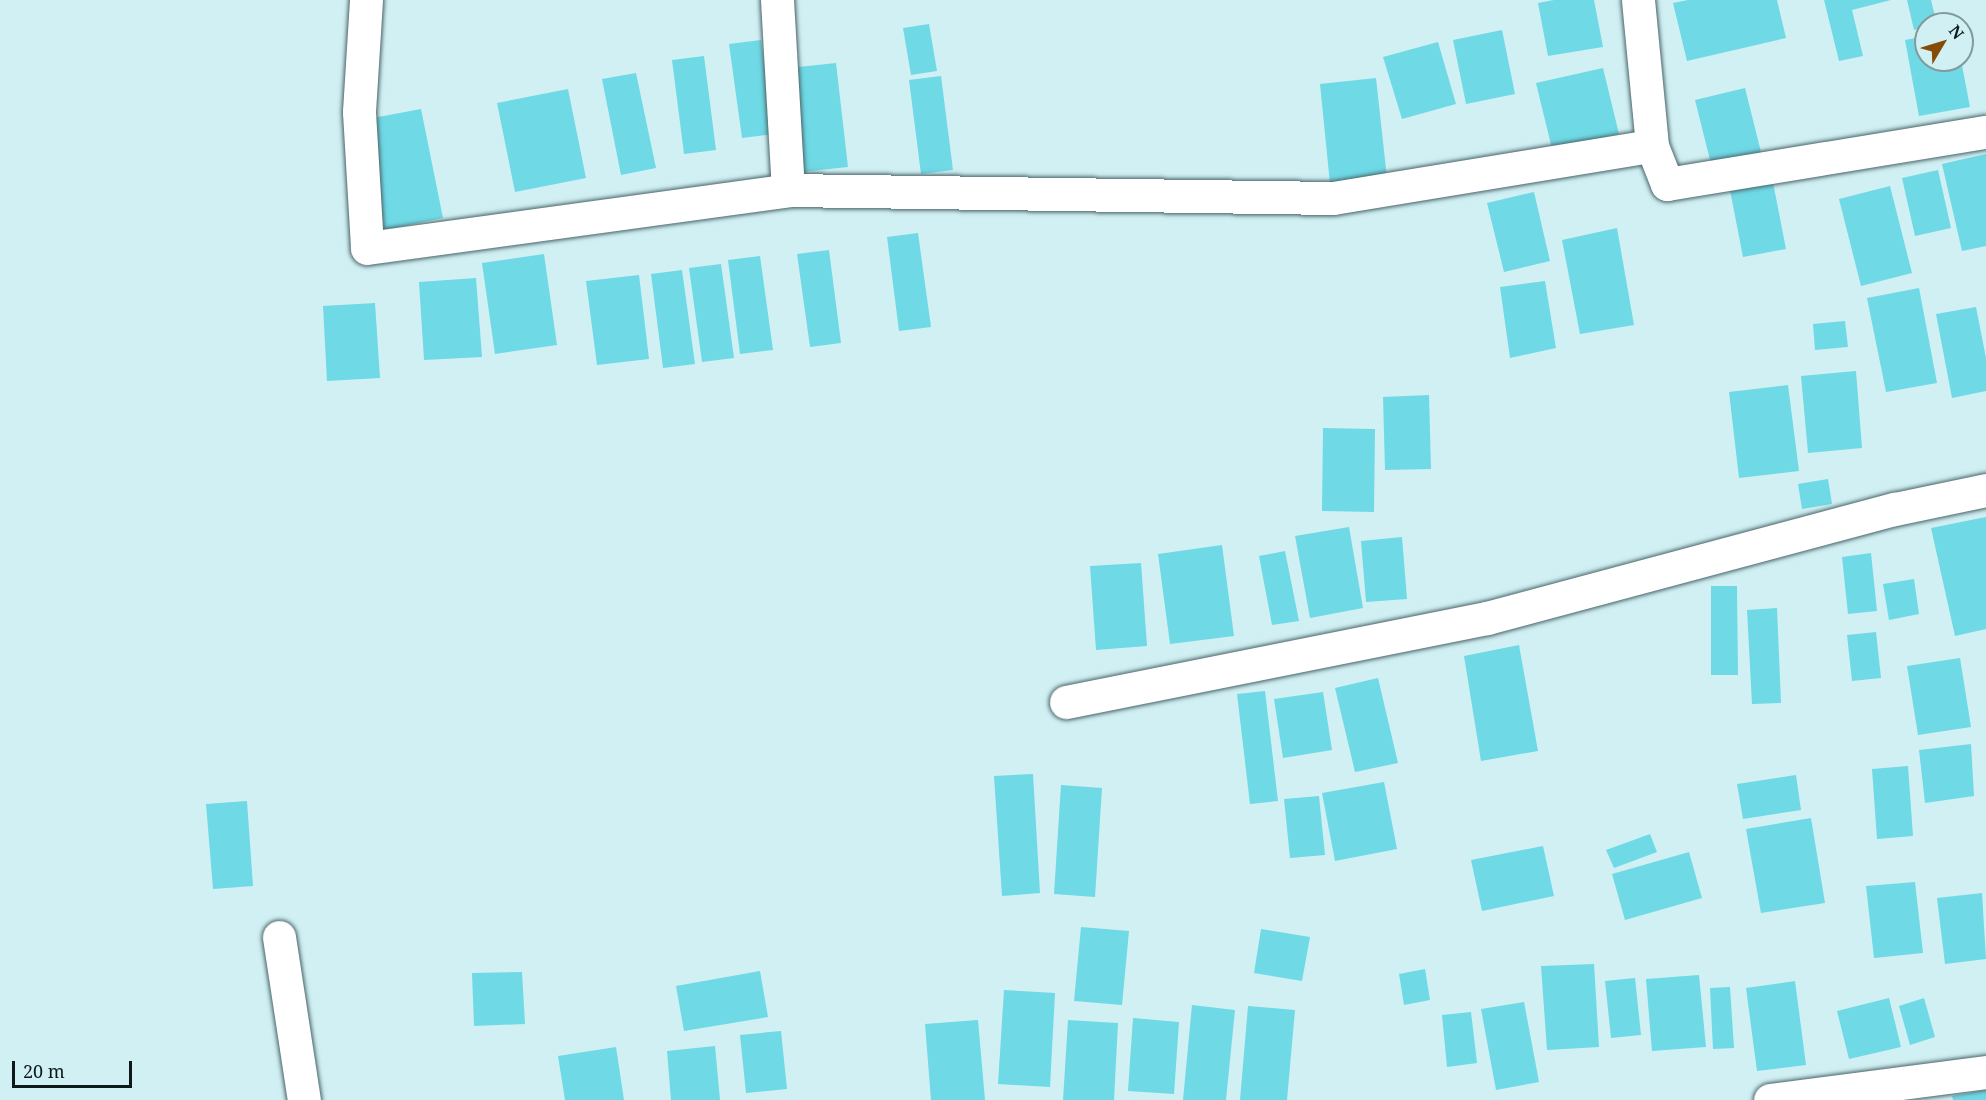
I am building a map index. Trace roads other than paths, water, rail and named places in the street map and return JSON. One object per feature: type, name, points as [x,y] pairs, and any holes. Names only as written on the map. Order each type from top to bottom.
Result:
[{"type":"street","points":[[366,0],[359,112],[368,248],[788,190],[1333,198],[1652,146]]},
{"type":"street","points":[[777,0],[788,190]]},
{"type":"street","points":[[1638,0],[1652,146],[1667,184],[1986,132]]},
{"type":"street","points":[[1066,702],[1487,618],[1895,509],[1986,490]]},
{"type":"street","points":[[279,937],[304,1100]]},
{"type":"street","points":[[1770,1100],[1986,1072]]}]
